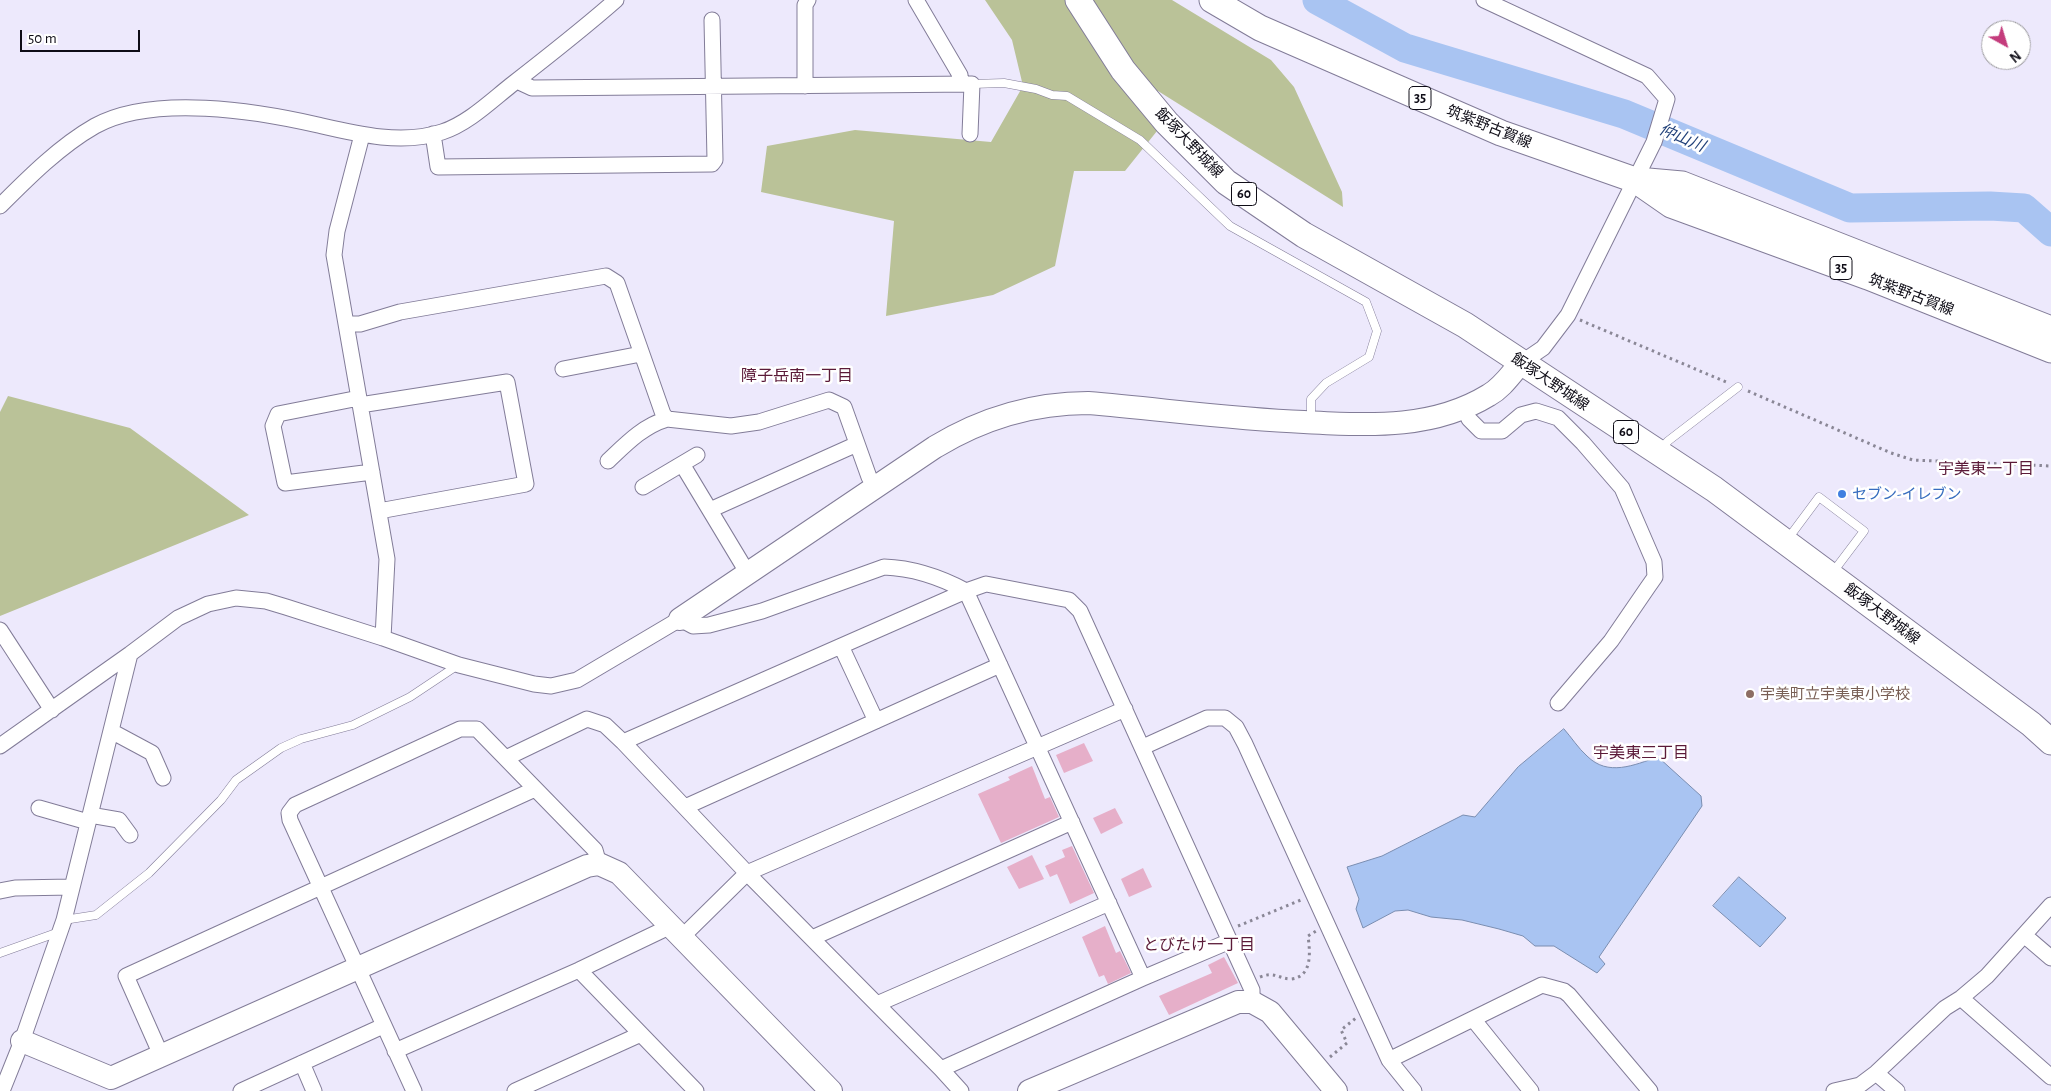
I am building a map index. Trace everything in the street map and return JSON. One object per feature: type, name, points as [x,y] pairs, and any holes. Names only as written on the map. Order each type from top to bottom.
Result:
[{"type":"main road","name":"飯塚大野城線","points":[[1078,0],[1123,70],[1167,123],[1226,182],[1304,236],[1465,325],[1714,489],[2023,719],[2051,742]]},
{"type":"main road","name":"筑紫野古賀線","points":[[1212,0],[1260,28],[1492,130],[1635,180],[1682,184],[2051,329]]},
{"type":"main road","name":"筑紫野古賀線","points":[[1635,180],[1671,205],[1877,281],[2051,350]]},
{"type":"street","points":[[0,206],[68,143],[97,125],[129,113],[198,107],[280,116],[362,135],[402,137],[433,134],[456,126],[517,81],[616,0]]},
{"type":"street","points":[[805,86],[805,5],[808,0]]},
{"type":"street","points":[[916,0],[966,84],[970,134]]},
{"type":"street","points":[[0,746],[178,618],[208,604],[236,598],[266,601],[459,664],[534,684],[551,686],[564,684],[576,680],[680,619],[958,434],[984,421],[1010,412],[1046,405],[1088,404],[1238,418],[1380,425],[1407,423],[1433,418],[1464,408],[1490,395],[1501,386],[1521,363],[1543,348],[1568,315],[1654,142],[1666,99],[1647,76],[1484,0]]},
{"type":"street","points":[[433,134],[438,167],[712,164],[715,160],[712,20]]},
{"type":"street","points":[[517,81],[532,88],[966,84]]},
{"type":"street","points":[[362,135],[337,231],[334,255],[387,559],[383,638]]},
{"type":"street","points":[[346,324],[360,324],[400,312],[606,276],[617,283],[641,354],[667,419]]},
{"type":"street","points":[[563,369],[641,354]]},
{"type":"street","points":[[372,472],[285,483],[273,426],[278,414],[507,382],[526,484],[378,511]]},
{"type":"street","points":[[608,461],[638,434],[654,423],[667,419],[732,426],[759,422],[829,400],[844,406],[869,477],[877,488]]},
{"type":"street","points":[[1464,408],[1469,419],[1481,431],[1502,431],[1521,415],[1536,411],[1558,418],[1583,443],[1622,488],[1654,562],[1655,577],[1611,641],[1558,702]]},
{"type":"street","points":[[710,510],[857,444]]},
{"type":"street","points":[[642,487],[696,456]]},
{"type":"street","points":[[682,464],[748,572]]},
{"type":"street","points":[[680,619],[694,626],[710,625],[762,611],[884,568],[898,568],[927,574],[966,591],[1143,978]]},
{"type":"street","points":[[623,742],[966,591],[986,584],[1069,600],[1080,611],[1125,708],[1228,936],[1250,992],[1270,1012],[1336,1091]]},
{"type":"street","points":[[0,630],[52,710]]},
{"type":"street","points":[[841,646],[876,721]]},
{"type":"street","points":[[2,1091],[22,1041],[62,926],[130,654]]},
{"type":"street","points":[[685,806],[1000,665]]},
{"type":"street","points":[[396,1051],[579,970],[676,932],[747,873],[1125,708]]},
{"type":"street","points":[[1143,747],[1207,718],[1225,718],[1236,727],[1389,1060],[1414,1091]]},
{"type":"street","points":[[506,758],[587,720],[605,725],[685,806],[747,873],[942,1069],[961,1091]]},
{"type":"street","points":[[414,1091],[290,820],[289,813],[295,805],[460,730],[477,729],[594,850],[599,864]]},
{"type":"street","points":[[111,731],[152,753],[163,778]]},
{"type":"street","points":[[161,1055],[126,976],[535,788]]},
{"type":"street","points":[[39,808],[89,819],[119,820],[130,835]]},
{"type":"street","points":[[812,938],[1072,822]]},
{"type":"street","points":[[22,1041],[111,1078],[587,866],[599,864],[618,873],[831,1091]]},
{"type":"street","points":[[0,892],[15,888],[72,887]]},
{"type":"street","points":[[878,1004],[1109,903]]},
{"type":"street","points":[[1834,1091],[1860,1086],[1876,1073],[1945,1008],[1961,998],[1987,976],[2051,905]]},
{"type":"street","points":[[2024,935],[2051,958]]},
{"type":"street","points":[[942,1069],[1143,978],[1228,936]]},
{"type":"street","points":[[579,970],[696,1091]]},
{"type":"street","points":[[1389,1060],[1542,985],[1564,991],[1650,1091]]},
{"type":"street","points":[[1029,1091],[1238,1002],[1250,992]]},
{"type":"street","points":[[1961,998],[2051,1077]]},
{"type":"street","points":[[1473,1019],[1531,1091]]},
{"type":"street","points":[[242,1091],[383,1026]]},
{"type":"street","points":[[515,1091],[641,1034]]},
{"type":"street","points":[[302,1064],[314,1091]]},
{"type":"street","points":[[1876,1073],[1897,1091]]},
{"type":"lane","points":[[966,84],[1004,83],[1036,88],[1052,95],[1067,96],[1140,140],[1230,226],[1366,302],[1378,331],[1369,357],[1326,383],[1311,399],[1311,422]]},
{"type":"lane","points":[[1657,453],[1668,441],[1738,387]]},
{"type":"lane","points":[[1786,542],[1819,497],[1864,531],[1830,575]]},
{"type":"lane","points":[[0,953],[62,926],[96,915],[149,873],[214,808],[236,780],[281,748],[301,739],[353,725],[410,698],[459,664]]},
{"type":"path","points":[[1568,315],[1892,453],[1913,460],[2051,466]]},
{"type":"path","points":[[1228,936],[1314,895]]},
{"type":"path","points":[[1250,992],[1269,973],[1289,979],[1298,977],[1307,969],[1310,957],[1308,936],[1327,924]]},
{"type":"path","points":[[1316,1068],[1348,1043],[1340,1030],[1366,1010]]},
{"type":"green space","points":[[985,0],[1172,0],[1271,60],[1294,87],[1342,192],[1343,207],[1158,91],[1157,131],[1125,171],[1074,171],[1055,266],[993,295],[886,316],[894,221],[761,192],[767,146],[855,130],[991,142],[1023,86],[1012,40]]},
{"type":"green space","points":[[8,396],[130,428],[249,515],[0,616],[0,412]]},
{"type":"water","points":[[1564,729],[1587,756],[1604,766],[1612,768],[1631,766],[1658,757],[1701,796],[1702,806],[1599,957],[1605,964],[1597,973],[1554,946],[1535,946],[1523,936],[1462,920],[1431,917],[1408,910],[1395,911],[1363,928],[1356,909],[1359,899],[1347,867],[1382,856],[1463,815],[1475,817],[1518,767]]},
{"type":"water","points":[[1739,877],[1786,918],[1760,947],[1713,906]]},
{"type":"building","points":[[1084,743],[1093,761],[1064,773],[1056,755]]},
{"type":"building","points":[[1032,766],[1045,799],[1050,797],[1059,817],[1001,843],[978,794],[1010,780],[1008,777]]},
{"type":"building","points":[[1115,808],[1123,823],[1101,834],[1093,818]]},
{"type":"building","points":[[1072,846],[1094,893],[1070,904],[1057,874],[1050,877],[1045,866],[1065,857],[1062,850]]},
{"type":"building","points":[[1032,855],[1044,879],[1019,889],[1007,867]]},
{"type":"building","points":[[1143,868],[1152,887],[1129,897],[1121,879]]},
{"type":"building","points":[[1105,926],[1116,953],[1120,951],[1131,973],[1108,984],[1104,975],[1099,977],[1082,937]]},
{"type":"building","points":[[1224,957],[1238,983],[1169,1015],[1159,996],[1212,973],[1208,965]]},
{"type":"waterway","name":"仲山川","points":[[1317,0],[1405,48],[1624,114],[1850,208],[1990,206],[2024,208],[2051,232]]},
{"type":"place","name":"セブン-イレブン","points":[[1842,494]]},
{"type":"place","name":"宇美町立宇美東小学校","points":[[1750,694]]},
{"type":"district","name":"障子岳南一丁目","points":[[797,376]]},
{"type":"district","name":"宇美東一丁目","points":[[1986,469]]},
{"type":"district","name":"宇美東三丁目","points":[[1641,753]]},
{"type":"district","name":"とびたけ一丁目","points":[[1199,945]]}]
